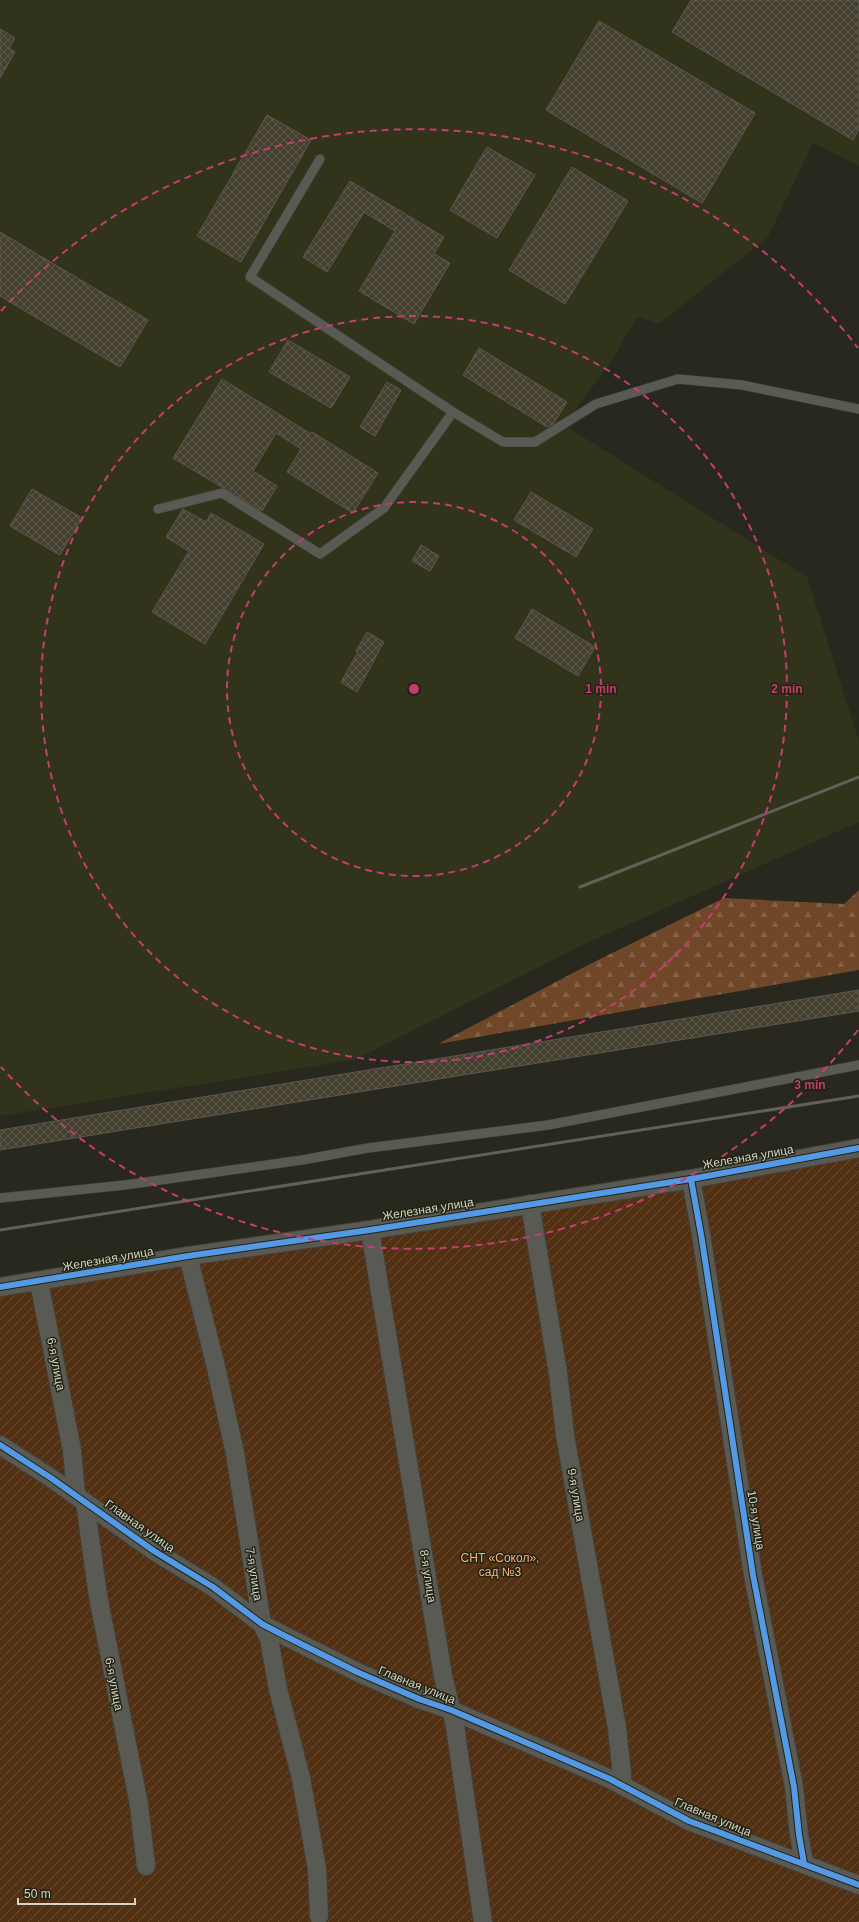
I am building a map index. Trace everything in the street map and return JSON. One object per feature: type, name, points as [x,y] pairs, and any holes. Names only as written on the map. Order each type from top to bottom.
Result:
[{"type":"street","name":"Железная улица","points":[[0,1287],[39,1282],[188,1256],[370,1230],[691,1179],[859,1148]]},
{"type":"street","name":"10-я улица","points":[[691,1179],[702,1240],[753,1575],[794,1787],[799,1835],[804,1863]]},
{"type":"street","name":"9-я улица","points":[[530,1204],[558,1373],[565,1435],[617,1728],[623,1785]]},
{"type":"street","name":"8-я улица","points":[[370,1230],[443,1676],[451,1710],[483,1922]]},
{"type":"street","name":"7-я улица","points":[[188,1256],[215,1363],[235,1453],[262,1624],[270,1639],[278,1690],[301,1778],[317,1869],[319,1916]]},
{"type":"street","name":"6-я улица","points":[[39,1282],[139,1806],[146,1866]]},
{"type":"street","name":"Главная улица","points":[[0,1445],[80,1498],[154,1551],[213,1587],[262,1624],[357,1672],[419,1699],[451,1710],[623,1785],[689,1821],[753,1846],[804,1863],[859,1885]]},
{"type":"lane","points":[[320,159],[250,278],[453,412],[503,442],[535,442],[596,404],[678,379],[742,385],[859,409]]},
{"type":"lane","points":[[158,509],[222,493],[320,554],[384,508],[453,412]]},
{"type":"lane","points":[[0,1198],[125,1185],[302,1160],[368,1148],[548,1125],[859,1065]]},
{"type":"shaded area","points":[[0,0],[859,0],[859,166],[813,143],[768,237],[659,324],[637,317],[611,362],[564,425],[807,577],[859,741],[859,822],[589,942],[354,1060],[0,1116]]},
{"type":"green space","points":[[859,890],[859,970],[438,1044],[588,965],[724,898],[844,904]]},
{"type":"green space","name":"СНТ «Сокол», сад №3","points":[[859,1148],[859,1922],[0,1922],[0,1281]]},
{"type":"building","points":[[691,0],[859,0],[859,129],[853,140],[672,32]]},
{"type":"building","points":[[599,21],[755,113],[702,203],[546,110]]},
{"type":"building","points":[[0,29],[15,38],[9,48],[15,52],[0,78]]},
{"type":"building","points":[[267,115],[311,140],[241,262],[197,236]]},
{"type":"building","points":[[487,147],[535,175],[497,238],[450,210]]},
{"type":"building","points":[[572,167],[628,201],[565,304],[509,270]]},
{"type":"building","points":[[350,181],[444,237],[434,254],[450,263],[414,324],[359,291],[395,231],[364,212],[327,272],[303,257]]},
{"type":"building","points":[[0,232],[148,320],[120,367],[0,296]]},
{"type":"building","points":[[288,340],[350,377],[331,408],[269,372]]},
{"type":"building","points":[[479,348],[567,402],[553,424],[547,427],[463,375]]},
{"type":"building","points":[[222,379],[378,473],[353,513],[287,472],[301,449],[276,433],[253,471],[277,486],[262,511],[173,458]]},
{"type":"building","points":[[387,382],[401,390],[375,436],[360,427]]},
{"type":"building","points":[[32,489],[82,518],[60,555],[10,526]]},
{"type":"building","points":[[531,492],[593,529],[576,557],[514,520]]},
{"type":"building","points":[[183,509],[206,522],[211,513],[264,544],[205,644],[152,612],[189,551],[166,537]]},
{"type":"building","points":[[421,545],[439,556],[430,571],[412,561]]},
{"type":"building","points":[[532,609],[595,647],[578,676],[515,638]]},
{"type":"building","points":[[367,632],[384,642],[357,692],[341,682],[358,652],[356,651]]},
{"type":"building","points":[[859,990],[859,1011],[0,1150],[0,1130]]},
{"type":"railway","points":[[580,887],[859,777]]},
{"type":"railway","points":[[0,1230],[859,1096]]},
{"type":"cycle path","points":[[0,1287],[188,1256],[370,1230],[691,1179],[859,1148]]},
{"type":"cycle path","points":[[691,1179],[702,1240],[753,1575],[794,1787],[799,1835],[804,1863]]},
{"type":"cycle path","points":[[0,1445],[51,1478],[154,1551],[213,1587],[262,1624],[283,1635],[357,1672],[419,1699],[451,1710],[610,1779],[689,1821],[859,1885]]}]
